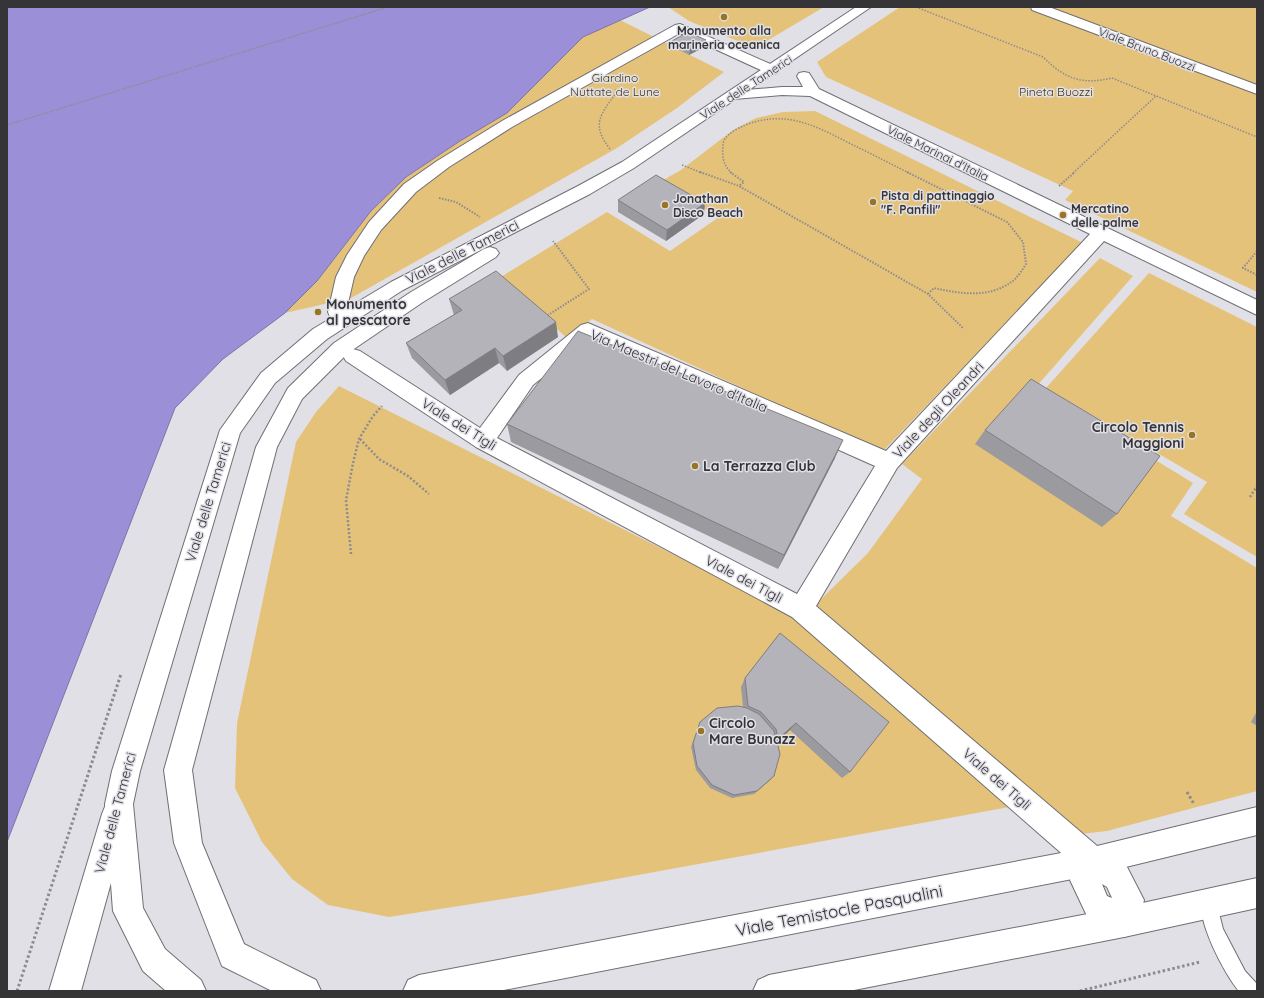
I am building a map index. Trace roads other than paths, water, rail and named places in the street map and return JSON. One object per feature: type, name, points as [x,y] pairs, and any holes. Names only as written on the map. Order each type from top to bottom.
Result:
[{"type":"street","name":"Viale delle Tamerici","points":[[65,991],[119,804],[126,771],[230,430],[268,378],[320,334],[397,286],[584,190],[628,165],[866,7]]},
{"type":"street","name":"Viale Bruno Buozzi","points":[[1037,7],[1257,90]]},
{"type":"street","points":[[337,312],[345,277],[356,255],[375,226],[410,188],[443,164],[507,124],[680,28],[772,70]]},
{"type":"street","points":[[804,76],[813,92]]},
{"type":"street","name":"Viale Marinai d'Italia","points":[[734,95],[782,91],[813,92],[1257,308]]},
{"type":"street","name":"Viale delle Tamerici","points":[[305,991],[233,955],[188,843],[178,770],[268,447],[296,394],[342,348],[417,297],[555,213],[584,190]]},
{"type":"street","name":"Viale degli Oleandri","points":[[801,608],[889,462],[1102,232]]},
{"type":"street","name":"Via Maestri del Lavoro d'Italia","points":[[483,441],[526,380],[588,330],[889,462]]},
{"type":"street","name":"Viale dei Tigli","points":[[353,356],[483,441],[801,608],[1093,861]]},
{"type":"street","points":[[119,804],[128,910],[154,960],[190,991]]},
{"type":"street","name":"Viale Temistocle Pasqualini","points":[[419,991],[1093,861],[1257,820]]},
{"type":"street","points":[[1093,861],[1085,880],[1097,906],[1124,922]]},
{"type":"street","points":[[769,991],[1124,922],[1257,893]]},
{"type":"lane","points":[[1209,903],[1215,931],[1239,977],[1251,991]]},
{"type":"place","name":"Monumento alla marineria oceanica","points":[[724,17]]},
{"type":"place","name":"Pista di pattinaggio \"F. Panfili\"","points":[[873,202]]},
{"type":"place","name":"Jonathan Disco Beach","points":[[665,205]]},
{"type":"place","name":"Mercatino delle palme","points":[[1063,215]]},
{"type":"place","name":"Monumento al pescatore","points":[[318,312]]},
{"type":"place","name":"Circolo Tennis Maggioni","points":[[1192,435]]},
{"type":"place","name":"La Terrazza Club","points":[[695,466]]},
{"type":"place","name":"Circolo Mare Bunazz","points":[[701,731]]},
{"type":"park label","name":"Giardino Nuttate de Lune","points":[[615,84]]},
{"type":"park label","name":"Pineta Buozzi","points":[[1056,91]]}]
